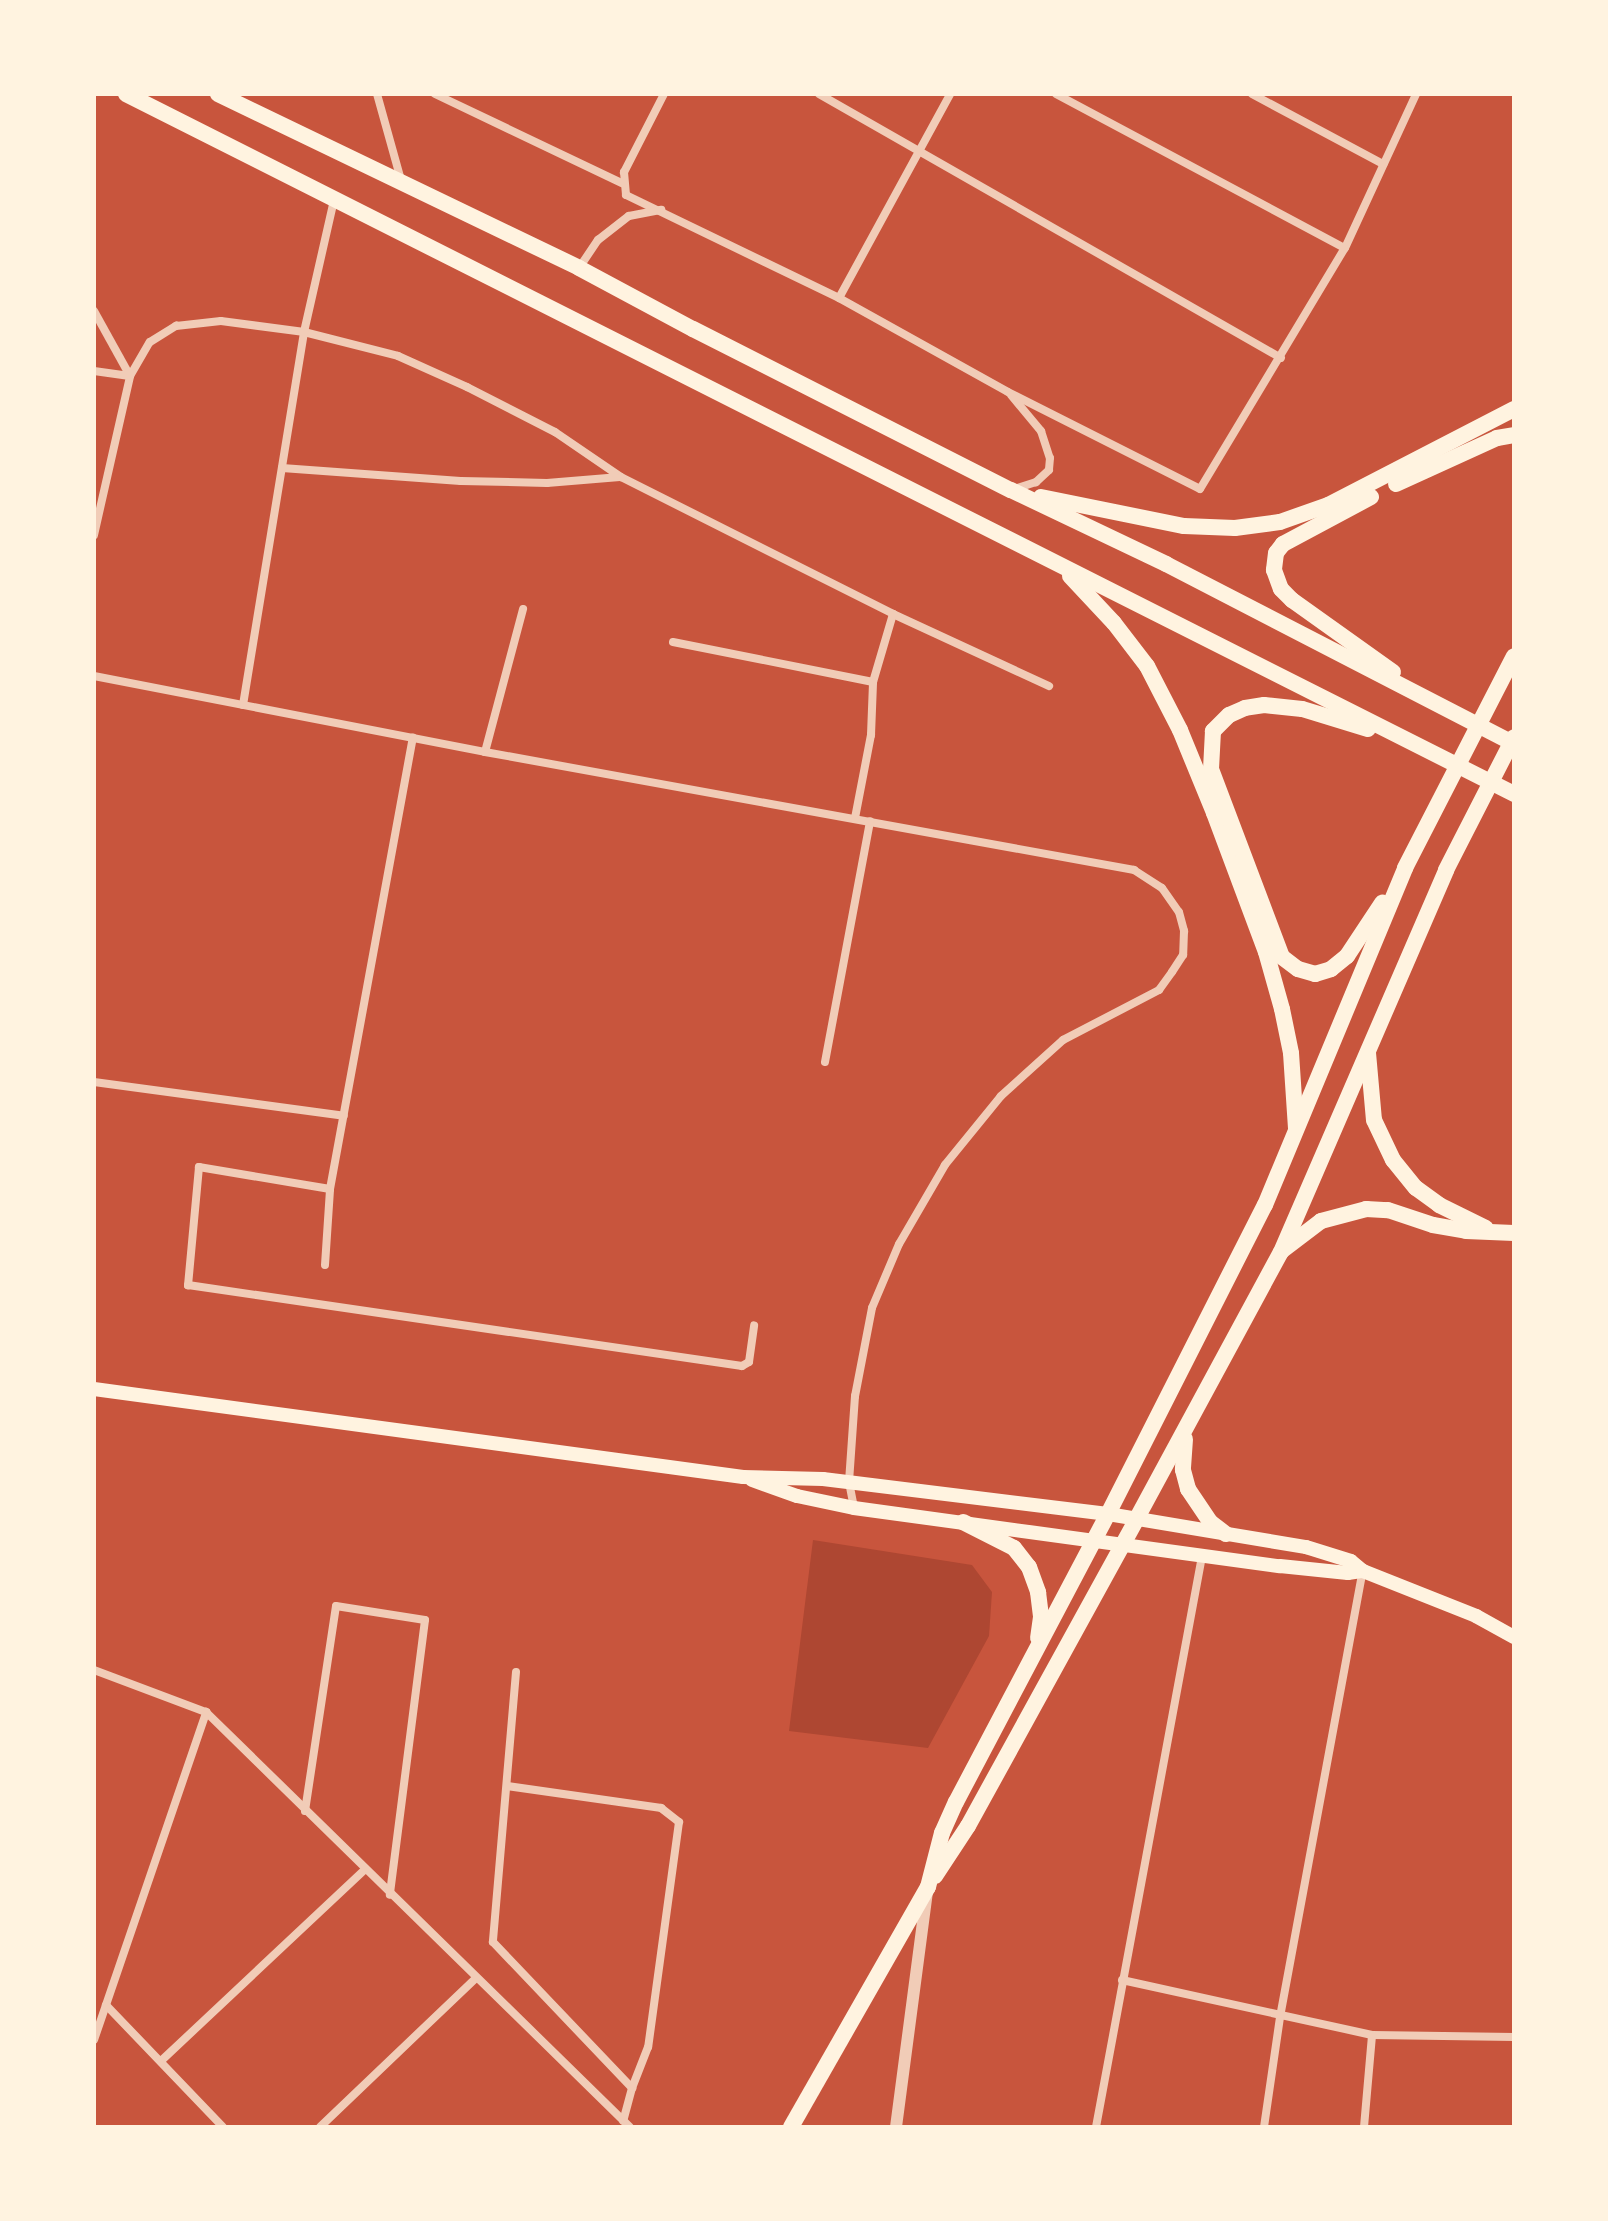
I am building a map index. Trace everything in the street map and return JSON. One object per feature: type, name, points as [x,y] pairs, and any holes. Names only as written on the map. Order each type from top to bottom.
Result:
[{"type":"main road","points":[[126,94],[1514,794]]},
{"type":"main road","points":[[218,94],[579,268],[1011,490],[1166,564],[1514,744]]},
{"type":"main road","points":[[1011,490],[1184,526],[1235,528],[1280,522],[1342,499],[1514,409]]},
{"type":"main road","points":[[1439,706],[1292,600],[1276,580],[1276,553],[1307,529],[1413,476],[1497,438],[1514,435]]},
{"type":"main road","points":[[1057,564],[1114,623],[1147,666],[1185,744],[1266,952],[1291,1053],[1297,1136]]},
{"type":"main road","points":[[928,1887],[942,1833],[956,1802],[1195,1347],[1297,1136],[1405,868],[1514,656]]},
{"type":"main road","points":[[1405,868],[1347,956],[1331,969],[1315,974],[1298,969],[1282,957],[1271,934],[1211,769],[1210,750],[1213,731],[1229,715],[1264,705],[1302,709],[1408,741]]},
{"type":"main road","points":[[791,2127],[928,1887],[968,1826],[1281,1252],[1368,1044],[1472,816],[1514,737]]},
{"type":"main road","points":[[1368,1044],[1374,1120],[1393,1160],[1416,1188],[1439,1205],[1494,1232]]},
{"type":"main road","points":[[1281,1252],[1321,1221],[1366,1209],[1388,1210],[1466,1231],[1514,1233]]},
{"type":"main road","points":[[94,1389],[743,1477],[849,1482],[1137,1518],[1329,1552],[1351,1561],[1363,1571],[1476,1616],[1514,1637]]},
{"type":"main road","points":[[1186,1431],[1183,1470],[1188,1489],[1210,1522],[1226,1534]]},
{"type":"main road","points":[[743,1477],[797,1496],[854,1508],[1202,1556],[1325,1571],[1363,1571]]},
{"type":"main road","points":[[963,1522],[1014,1548],[1029,1567],[1038,1592],[1041,1617],[1036,1649]]},
{"type":"street","points":[[377,94],[387,120],[402,184]]},
{"type":"street","points":[[435,94],[622,183]]},
{"type":"street","points":[[664,94],[624,172],[622,183],[626,195],[839,298],[1008,392],[1200,489],[1345,248],[1416,94]]},
{"type":"street","points":[[819,94],[1281,358]]},
{"type":"street","points":[[839,298],[950,94]]},
{"type":"street","points":[[1056,94],[1345,248]]},
{"type":"street","points":[[1252,94],[1383,164]]},
{"type":"street","points":[[243,705],[304,332],[334,200]]},
{"type":"street","points":[[579,268],[598,240],[629,216],[662,210]]},
{"type":"street","points":[[94,311],[130,376]]},
{"type":"street","points":[[94,535],[130,376],[150,342],[176,326],[221,321],[304,332],[398,356],[555,432],[621,477],[893,614],[1049,686]]},
{"type":"street","points":[[94,371],[130,376]]},
{"type":"street","points":[[1008,392],[1041,431],[1050,458],[1049,470],[1036,482],[1011,490]]},
{"type":"street","points":[[282,468],[461,481],[547,483],[621,477]]},
{"type":"street","points":[[485,752],[523,609]]},
{"type":"street","points":[[855,818],[871,735],[873,682],[893,614]]},
{"type":"street","points":[[673,642],[873,682]]},
{"type":"street","points":[[94,676],[485,752],[1134,870],[1162,888],[1179,912],[1183,955],[1159,990],[1063,1040],[1001,1096],[945,1165],[899,1244],[872,1308],[855,1396],[849,1482],[854,1508]]},
{"type":"street","points":[[325,1265],[330,1189],[413,738]]},
{"type":"street","points":[[825,1062],[870,821]]},
{"type":"street","points":[[94,1082],[344,1116]]},
{"type":"street","points":[[330,1189],[199,1167],[188,1285],[742,1366],[749,1362],[754,1325]]},
{"type":"street","points":[[1096,2127],[1202,1556]]},
{"type":"street","points":[[1264,2127],[1280,2017],[1363,1571]]},
{"type":"street","points":[[305,1811],[336,1606],[425,1620],[390,1895]]},
{"type":"street","points":[[94,1670],[206,1712],[626,2124]]},
{"type":"street","points":[[516,1672],[493,1942],[632,2088]]},
{"type":"street","points":[[94,2040],[206,1712]]},
{"type":"street","points":[[507,1786],[661,1808],[679,1822],[648,2047],[632,2088],[626,2124]]},
{"type":"street","points":[[162,2060],[364,1870]]},
{"type":"street","points":[[896,2127],[928,1887]]},
{"type":"street","points":[[320,2127],[476,1978]]},
{"type":"street","points":[[1122,1980],[1372,2035],[1514,2037]]},
{"type":"street","points":[[106,2005],[223,2127]]},
{"type":"street","points":[[1364,2127],[1372,2035]]},
{"type":"shaded area","points":[[813,1540],[972,1565],[992,1592],[989,1636],[928,1748],[789,1731]]}]
